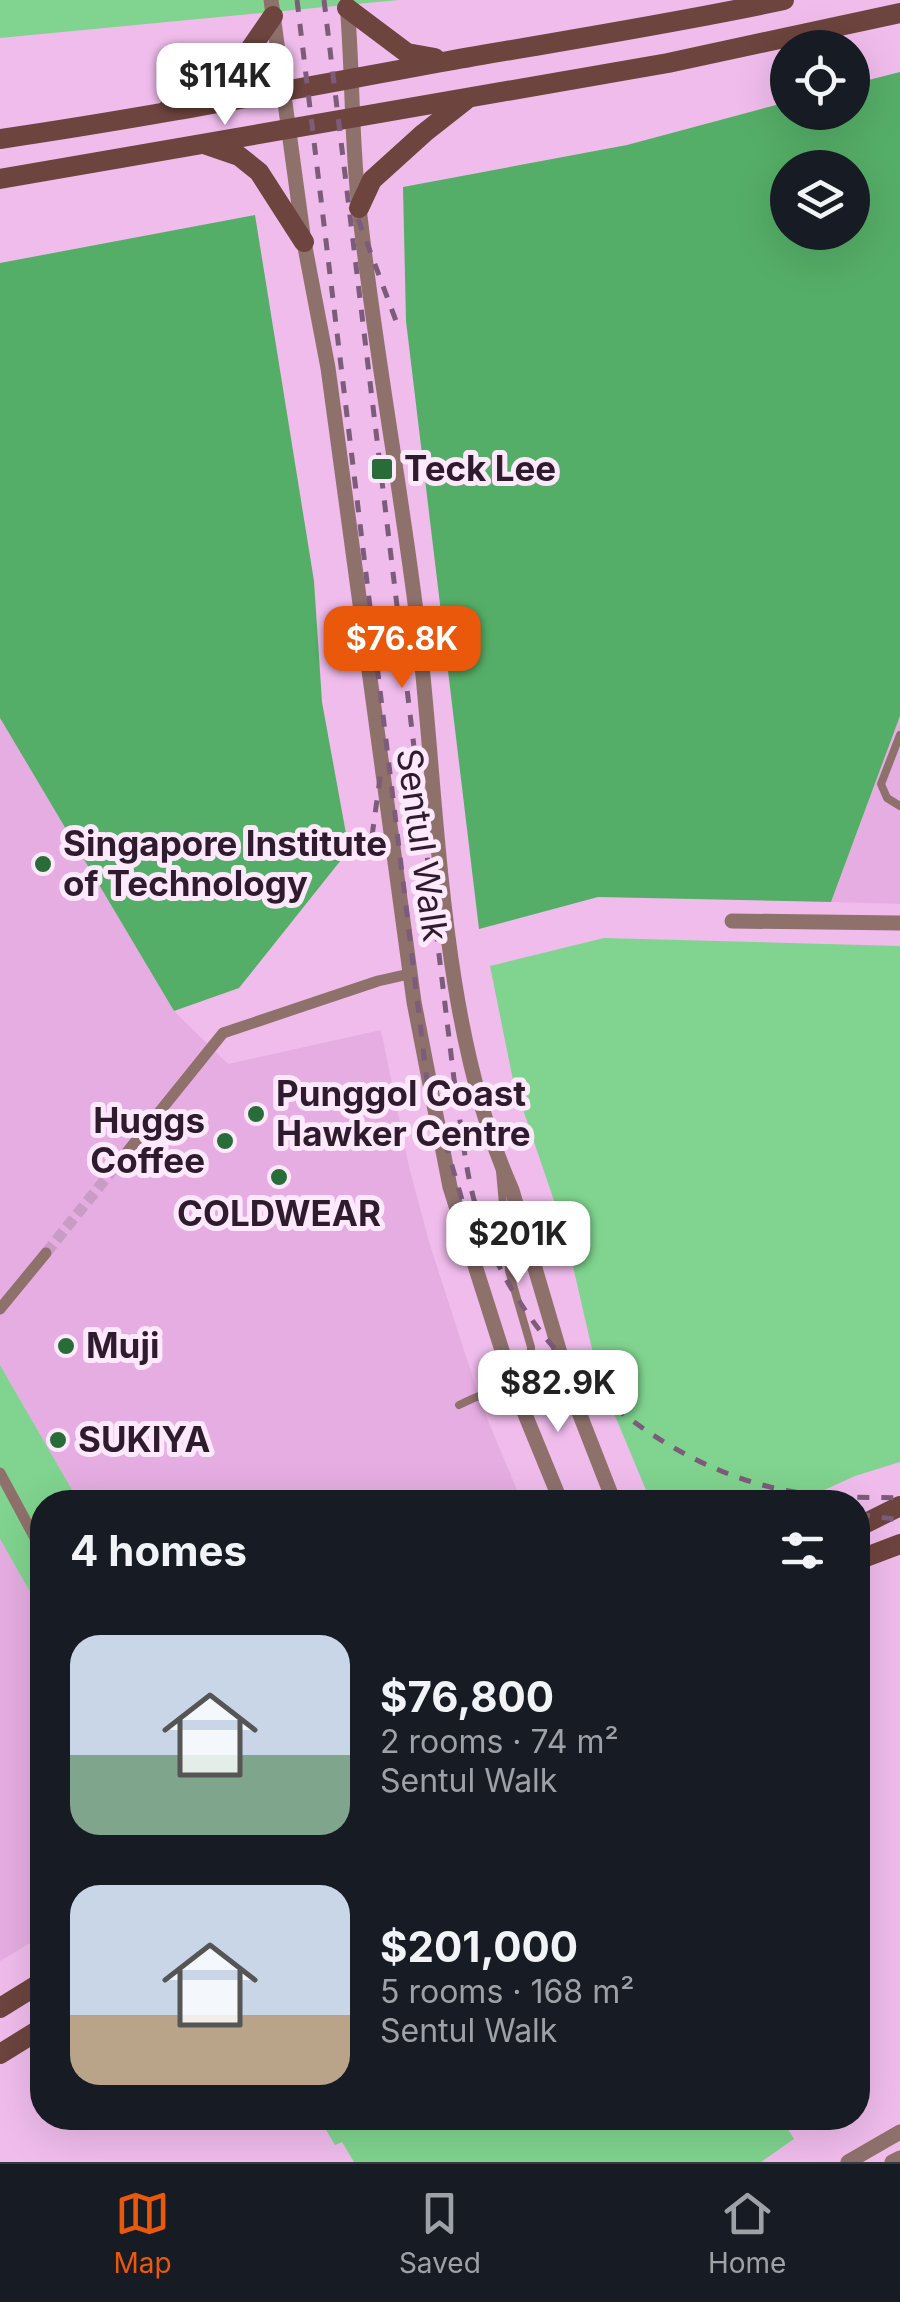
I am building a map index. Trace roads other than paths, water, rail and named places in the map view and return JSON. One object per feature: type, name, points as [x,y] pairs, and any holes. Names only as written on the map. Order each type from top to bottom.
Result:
[{"type":"main road","points":[[0,139],[158,116],[784,0]]},
{"type":"main road","points":[[347,4],[407,53],[448,61]]},
{"type":"main road","points":[[158,116],[242,61],[272,8]]},
{"type":"main road","points":[[0,179],[668,64],[900,13]]},
{"type":"main road","points":[[359,208],[372,180],[468,99]]},
{"type":"main road","points":[[202,143],[239,156],[259,172],[304,242]]},
{"type":"main road","points":[[870,1521],[900,1506]]},
{"type":"main road","points":[[870,1555],[900,1544]]},
{"type":"main road","points":[[0,2008],[30,1989]]},
{"type":"main road","points":[[0,2054],[30,2035]]},
{"type":"street","name":"Sentul Walk","points":[[347,4],[359,208],[417,618],[452,960],[470,1058],[500,1161],[518,1208],[573,1397],[609,1490]]},
{"type":"street","name":"Sentul Walk","points":[[272,8],[304,242],[328,368],[409,974],[450,1188],[512,1385],[557,1490]]},
{"type":"street","points":[[732,921],[900,923]]},
{"type":"street","points":[[115,1168],[223,1034],[409,974]]},
{"type":"street","points":[[0,1309],[46,1253]]},
{"type":"street","points":[[0,1473],[30,1529]]},
{"type":"street","points":[[848,2162],[900,2132]]},
{"type":"street","points":[[892,2162],[900,2158]]},
{"type":"lane","points":[[900,734],[880,784],[887,798],[900,806]]},
{"type":"lane","points":[[500,1161],[508,1271],[530,1347],[531,1367],[512,1385]]},
{"type":"lane","points":[[459,1404],[512,1385],[541,1385],[573,1397]]},
{"type":"tunnel","points":[[46,1253],[115,1167]]},
{"type":"railway","points":[[297,0],[427,1081],[463,1203]]},
{"type":"railway","points":[[324,0],[454,1079],[476,1207],[495,1258],[523,1307],[558,1353],[600,1394],[646,1430],[695,1459],[748,1481],[788,1490]]},
{"type":"railway","points":[[358,219],[399,329]]},
{"type":"railway","points":[[372,836],[381,771]]},
{"type":"railway","points":[[870,1498],[900,1498]]},
{"type":"railway","points":[[870,1516],[900,1520]]},
{"type":"place","name":"Teck Lee","points":[[382,469]]},
{"type":"place","name":"Singapore Institute of Technology","points":[[43,864]]},
{"type":"place","name":"Punggol Coast Hawker Centre","points":[[256,1114]]},
{"type":"place","name":"Huggs Coffee","points":[[225,1141]]},
{"type":"place","name":"COLDWEAR","points":[[279,1177]]},
{"type":"place","name":"Muji","points":[[66,1346]]},
{"type":"place","name":"SUKIYA","points":[[58,1440]]}]
